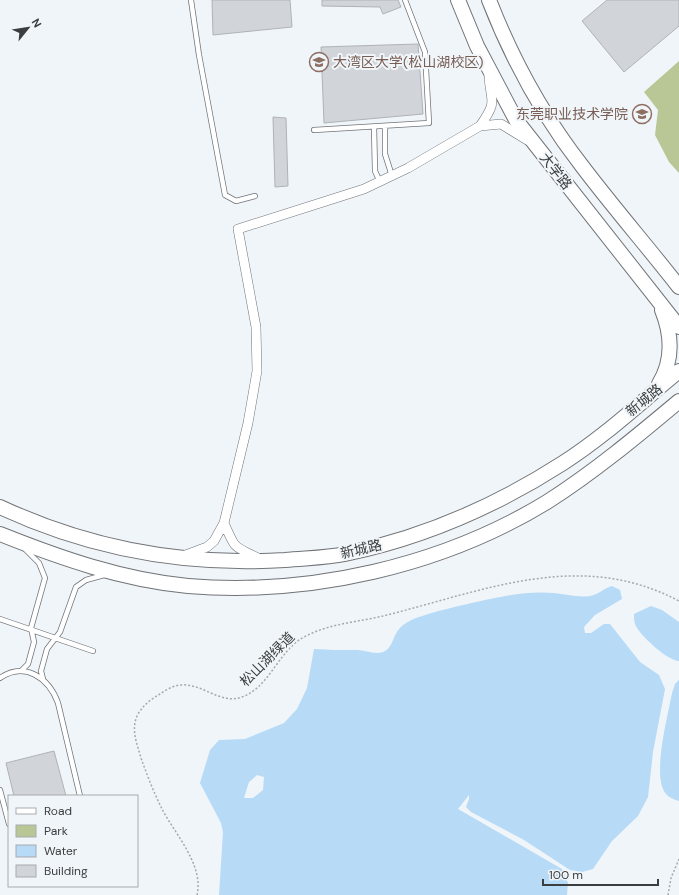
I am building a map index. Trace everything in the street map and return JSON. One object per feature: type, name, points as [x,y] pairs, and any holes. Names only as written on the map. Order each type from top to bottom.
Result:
[{"type":"main road","name":"大学路","points":[[458,0],[477,46],[516,120],[679,327]]},
{"type":"main road","name":"大学路","points":[[489,0],[503,36],[540,105],[582,166],[679,287]]},
{"type":"main road","points":[[656,389],[665,374],[670,349],[666,321],[657,299]]},
{"type":"main road","name":"新城路","points":[[0,507],[40,524],[121,549],[179,558],[245,562],[343,554],[385,544],[435,528],[482,508],[527,485],[565,462],[679,371]]},
{"type":"main road","name":"新城路","points":[[0,534],[76,562],[120,573],[187,586],[231,588],[316,583],[374,572],[457,546],[520,516],[580,481],[616,455],[679,401]]},
{"type":"main road","points":[[659,418],[679,409]]},
{"type":"street","points":[[179,558],[207,547],[214,541],[224,523],[248,423],[257,371],[256,327],[238,229],[364,189],[438,152],[480,126],[492,110],[493,99],[488,68]]},
{"type":"street","points":[[480,126],[501,124],[534,143]]},
{"type":"street","points":[[224,523],[231,542],[239,550],[264,561]]},
{"type":"lane","points":[[191,0],[199,55],[225,195],[236,201],[255,196]]},
{"type":"lane","points":[[314,130],[385,127],[429,123],[425,52],[405,0]]},
{"type":"lane","points":[[374,127],[375,171],[380,182]]},
{"type":"lane","points":[[385,127],[385,154],[392,176]]},
{"type":"lane","points":[[15,539],[39,563],[44,574],[44,582],[32,625],[34,642],[28,664],[21,671]]},
{"type":"lane","points":[[80,795],[58,703],[52,690],[44,680],[41,671],[48,646],[60,632],[76,587],[82,582],[94,577],[120,573]]},
{"type":"lane","points":[[0,619],[32,632],[56,638],[92,651]]},
{"type":"lane","points":[[0,678],[21,671],[30,672],[44,680]]},
{"type":"lane","points":[[0,790],[8,820]]},
{"type":"path","name":"松山湖绿道","points":[[197,895],[198,882],[193,864],[157,799],[136,742],[135,724],[137,716],[144,706],[157,695],[181,685],[192,686],[228,699],[242,697],[260,684],[292,644],[311,634],[337,625],[386,616],[492,586],[524,579],[555,576],[610,578],[659,592],[679,601]]},
{"type":"path","points":[[668,895],[671,878],[679,859]]},
{"type":"green space","points":[[679,61],[679,173],[669,162],[655,135],[658,110],[644,92]]},
{"type":"water","points":[[612,586],[620,590],[622,599],[595,615],[584,627],[585,633],[591,633],[604,624],[610,624],[640,662],[659,675],[665,689],[653,752],[648,797],[638,816],[612,841],[593,869],[582,872],[570,870],[524,840],[471,812],[466,807],[469,795],[458,809],[562,869],[568,883],[567,895],[219,895],[223,832],[221,823],[200,783],[210,750],[219,740],[245,739],[284,723],[297,709],[307,688],[314,649],[357,650],[380,653],[390,647],[401,627],[413,619],[422,616],[510,595],[528,593],[558,593],[576,596],[590,596]],"holes":[[[257,775],[264,777],[263,790],[253,798],[244,798],[249,782]]]},
{"type":"water","points":[[651,606],[662,610],[679,622],[679,661],[668,657],[654,647],[635,624],[634,614]]},
{"type":"water","points":[[679,680],[679,801],[670,798],[665,793],[661,782],[660,771],[662,743],[672,693],[675,684]]},
{"type":"building","points":[[212,0],[290,0],[292,27],[213,35]]},
{"type":"building","points":[[322,0],[398,0],[401,7],[383,14],[380,7],[322,6]]},
{"type":"building","points":[[607,0],[679,0],[679,26],[624,72],[582,21]]},
{"type":"building","points":[[418,44],[423,114],[324,123],[321,47]]},
{"type":"building","points":[[273,117],[286,118],[288,186],[275,187]]},
{"type":"building","points":[[54,751],[66,795],[14,795],[6,763]]},
{"type":"place","name":"大湾区大学(松山湖校区)","points":[[319,62]]},
{"type":"place","name":"东莞职业技术学院","points":[[642,114]]}]
